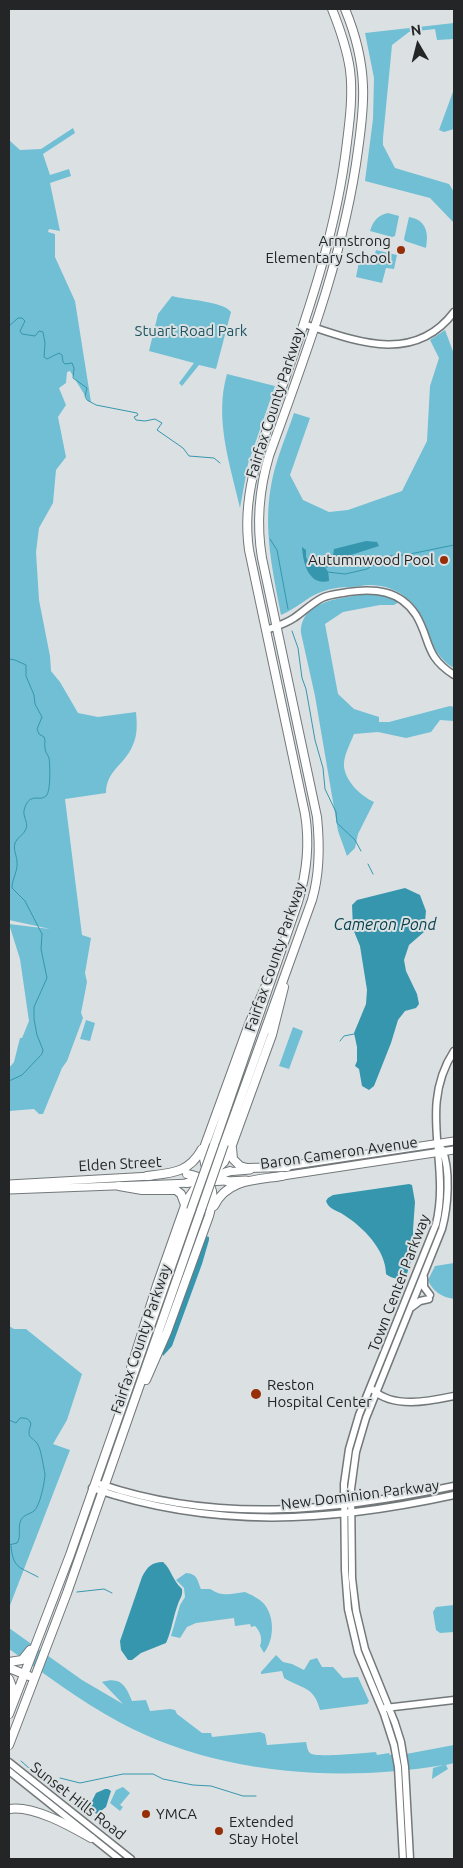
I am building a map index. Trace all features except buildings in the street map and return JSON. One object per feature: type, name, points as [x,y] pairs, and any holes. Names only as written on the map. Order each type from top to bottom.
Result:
[{"type":"highway","name":"Fairfax County Parkway","points":[[9,1745],[34,1680],[99,1486],[114,1428],[188,1207],[214,1145],[294,914],[306,872],[308,832],[248,540],[248,497],[257,458],[316,288],[338,201],[351,105],[347,56],[332,9]]},
{"type":"highway","name":"Fairfax County Parkway","points":[[9,1714],[70,1555],[123,1432],[299,937],[317,881],[320,853],[316,810],[260,546],[258,527],[259,499],[269,456],[326,295],[349,207],[354,178],[363,87],[359,54],[345,9]]},
{"type":"highway","points":[[147,1176],[184,1169],[194,1162],[205,1145],[249,1024],[294,914]]},
{"type":"highway","points":[[114,1428],[142,1328],[193,1191],[224,1162],[232,1145],[272,1035],[299,937]]},
{"type":"highway","points":[[205,1145],[204,1162],[213,1173],[227,1181]]},
{"type":"highway","points":[[232,1145],[232,1157],[240,1166],[247,1168],[287,1167]]},
{"type":"highway","points":[[213,1173],[232,1171]]},
{"type":"highway","points":[[187,1174],[204,1181],[212,1188],[213,1194],[209,1216]]},
{"type":"highway","points":[[123,1432],[167,1332],[209,1216],[217,1200],[222,1193],[238,1184],[282,1176]]},
{"type":"highway","points":[[187,1183],[204,1181]]},
{"type":"highway","points":[[119,1186],[142,1190],[176,1190],[183,1196],[188,1207]]},
{"type":"highway","points":[[99,1486],[126,1407],[126,1396]]},
{"type":"highway","points":[[9,1662],[17,1662],[24,1658],[41,1634]]},
{"type":"highway","points":[[9,1668],[34,1680]]},
{"type":"highway","points":[[9,1673],[24,1676]]},
{"type":"highway","points":[[9,1679],[12,1686],[9,1703]]},
{"type":"highway","points":[[9,1808],[29,1810],[91,1838]]},
{"type":"main road","points":[[304,324],[371,344],[393,345],[414,341],[431,334],[454,312]]},
{"type":"main road","points":[[266,630],[288,622],[315,602],[328,596],[362,590],[383,591],[397,597],[413,610],[432,655],[441,665],[454,674]]},
{"type":"main road","name":"Town Center Parkway","points":[[347,1504],[356,1452],[366,1418],[442,1229],[446,1212],[448,1184],[439,1144],[436,1098],[444,1070],[454,1051]]},
{"type":"main road","name":"Baron Cameron Avenue","points":[[232,1171],[287,1167],[454,1141]]},
{"type":"main road","name":"Baron Cameron Avenue","points":[[227,1181],[282,1176],[454,1150]]},
{"type":"main road","name":"Town Center Parkway","points":[[403,1859],[397,1758],[393,1739],[361,1660],[350,1621],[346,1589],[347,1504],[345,1477],[349,1449],[359,1415],[436,1224],[442,1192],[441,1152]]},
{"type":"main road","name":"Elden Street","points":[[9,1184],[213,1173]]},
{"type":"main road","points":[[204,1181],[227,1181]]},
{"type":"main road","name":"Elden Street","points":[[9,1190],[187,1183]]},
{"type":"main road","points":[[410,1310],[420,1301],[429,1297],[424,1286],[424,1275]]},
{"type":"main road","points":[[369,1390],[395,1400],[414,1402],[454,1396]]},
{"type":"main road","name":"New Dominion Parkway","points":[[99,1486],[163,1501],[218,1508],[278,1510],[397,1498],[454,1486]]},
{"type":"main road","name":"New Dominion Parkway","points":[[99,1486],[158,1507],[227,1517],[279,1518],[347,1512],[404,1505],[454,1495]]},
{"type":"main road","name":"Town Center Parkway","points":[[347,1512],[357,1616],[365,1649],[399,1733],[404,1759],[410,1859]]},
{"type":"main road","points":[[382,1708],[454,1700]]},
{"type":"main road","name":"Sunset Hills Road","points":[[9,1762],[131,1859]]},
{"type":"main road","name":"Sunset Hills Road","points":[[9,1771],[119,1859]]},
{"type":"green space","points":[[454,23],[454,39],[437,40],[435,29],[409,32],[392,45],[383,145],[395,168],[449,184],[454,192],[454,223],[430,198],[365,181],[373,119],[374,78],[365,33]]},
{"type":"green space","points":[[454,89],[454,129],[444,132],[439,130]]},
{"type":"green space","points":[[73,128],[75,133],[43,154],[50,175],[69,169],[71,176],[50,183],[60,231],[49,229],[48,232],[55,234],[55,257],[75,301],[91,402],[89,402],[70,371],[67,372],[66,383],[59,388],[66,405],[58,417],[66,457],[56,470],[53,503],[39,528],[36,552],[39,600],[50,656],[51,671],[60,682],[78,713],[98,717],[136,712],[137,730],[129,753],[109,779],[106,793],[65,799],[82,935],[91,938],[85,973],[87,982],[81,1013],[83,1018],[67,1061],[62,1068],[43,1114],[39,1114],[34,1109],[9,1111],[9,1068],[14,1062],[20,1038],[22,1038],[29,1021],[20,959],[9,924],[50,929],[9,920],[9,140],[20,150],[41,149]]},
{"type":"green space","points":[[388,213],[399,216],[395,236],[392,237],[370,231],[376,219]]},
{"type":"green space","points":[[409,217],[423,224],[427,237],[426,248],[405,241]]},
{"type":"green space","points":[[376,250],[397,255],[394,269],[386,268],[382,283],[356,277],[359,262],[372,265]]},
{"type":"green space","name":"Stuart Road Park","points":[[172,296],[213,303],[227,308],[231,312],[216,369],[199,365],[182,386],[179,383],[194,363],[149,351],[158,314]]},
{"type":"green space","points":[[445,330],[454,354],[454,668],[438,654],[415,607],[403,595],[387,588],[370,585],[329,590],[316,594],[281,615],[270,551],[268,519],[273,477],[294,413],[310,418],[290,475],[303,500],[329,512],[348,510],[402,491],[427,441],[430,386],[439,358],[430,340]]},
{"type":"green space","name":"Stuart Road Park","points":[[227,374],[275,386],[248,464],[240,508],[228,458],[223,425],[223,391]]},
{"type":"green space","points":[[367,594],[383,594],[399,602],[394,605],[380,605],[343,612],[325,624],[338,694],[354,709],[379,717],[379,722],[389,722],[450,706],[454,707],[454,721],[440,720],[431,732],[406,738],[378,732],[354,734],[345,759],[345,773],[355,788],[374,802],[358,834],[355,848],[347,856],[338,831],[315,696],[301,633],[307,614],[315,607],[335,599]]},
{"type":"green space","points":[[86,1020],[95,1023],[90,1041],[80,1039]]},
{"type":"green space","points":[[293,1027],[303,1031],[289,1069],[279,1066]]},
{"type":"green space","points":[[454,1263],[454,1299],[438,1293],[432,1288],[428,1280],[435,1266]]},
{"type":"green space","points":[[9,1326],[14,1329],[26,1329],[82,1374],[67,1420],[53,1444],[70,1450],[9,1608]]},
{"type":"green space","points":[[186,1573],[195,1576],[201,1589],[210,1589],[223,1594],[245,1592],[256,1597],[265,1605],[272,1623],[272,1629],[270,1642],[264,1653],[260,1646],[261,1638],[257,1628],[255,1626],[251,1627],[250,1624],[235,1626],[234,1618],[196,1623],[187,1627],[180,1638],[171,1636],[180,1605],[185,1597],[184,1588],[176,1580]]},
{"type":"green space","points":[[454,1605],[454,1632],[440,1633],[436,1630],[433,1612],[436,1607]]},
{"type":"green space","points":[[9,1628],[82,1680],[123,1704],[102,1682],[108,1680],[118,1681],[125,1687],[132,1701],[146,1700],[150,1711],[175,1710],[177,1714],[202,1733],[211,1733],[212,1737],[260,1732],[265,1734],[267,1745],[306,1742],[310,1753],[321,1755],[376,1752],[377,1755],[389,1753],[390,1755],[406,1754],[454,1745],[454,1763],[446,1765],[448,1769],[432,1779],[433,1768],[443,1765],[361,1773],[319,1773],[277,1770],[195,1753],[156,1740],[119,1722],[77,1696],[9,1649]]},
{"type":"green space","points":[[276,1655],[283,1662],[304,1670],[310,1660],[317,1658],[322,1667],[333,1667],[343,1678],[358,1677],[369,1701],[367,1704],[320,1710],[311,1692],[284,1678],[282,1671],[261,1674]]},
{"type":"green space","points":[[123,1787],[130,1793],[120,1805],[123,1807],[120,1811],[110,1803],[116,1790]]},
{"type":"water","points":[[366,541],[377,542],[379,546],[332,561],[334,549]]},
{"type":"water","points":[[302,547],[306,550],[306,557],[309,563],[326,568],[329,581],[322,582],[311,576],[305,566]]},
{"type":"water","name":"Cameron Pond","points":[[405,888],[420,895],[426,911],[424,932],[409,945],[404,960],[406,971],[417,994],[419,1004],[416,1008],[405,1011],[398,1020],[374,1086],[369,1090],[362,1086],[359,1069],[355,1066],[357,1047],[354,1033],[366,1004],[367,990],[360,946],[353,929],[352,905],[357,900]]},
{"type":"water","points":[[412,1185],[415,1202],[414,1251],[406,1277],[398,1279],[386,1274],[382,1256],[366,1233],[351,1220],[331,1208],[326,1201],[333,1195]]},
{"type":"water","points":[[206,1236],[209,1237],[209,1240],[202,1264],[172,1346],[163,1356],[162,1353]]},
{"type":"water","points":[[163,1562],[182,1589],[182,1595],[168,1638],[166,1643],[141,1653],[132,1660],[128,1660],[121,1650],[120,1641],[142,1577],[150,1566]]},
{"type":"water","points":[[105,1789],[111,1791],[106,1807],[97,1814],[89,1807],[96,1793]]},
{"type":"waterway","points":[[9,326],[18,318],[22,318],[25,321],[20,331],[22,334],[35,336],[39,331],[43,332],[45,343],[44,357],[47,359],[59,353],[62,355],[65,364],[72,363],[74,368],[73,378],[87,388],[85,396],[87,400],[96,405],[137,413],[138,415],[134,417],[136,420],[155,419],[162,423],[157,430],[183,448],[189,456],[214,458],[220,463]]},
{"type":"waterway","points":[[270,539],[277,550],[288,609]]},
{"type":"waterway","points":[[327,572],[345,574],[367,569],[388,556],[405,555],[454,545]]},
{"type":"waterway","points":[[325,567],[328,567],[332,561]]},
{"type":"waterway","points":[[292,631],[298,648],[302,678],[323,768],[325,789],[336,812],[337,823],[355,840],[361,851]]},
{"type":"waterway","points":[[9,659],[26,665],[26,676],[34,695],[35,704],[42,717],[37,729],[39,734],[45,738],[45,749],[49,758],[50,772],[49,789],[46,796],[30,800],[27,802],[24,810],[27,826],[15,843],[17,865],[12,888],[25,901],[42,934],[41,949],[47,978],[34,1007],[34,1019],[37,1035],[43,1050],[42,1054],[22,1075],[9,1081]]},
{"type":"waterway","points":[[368,864],[373,874]]},
{"type":"waterway","points":[[340,1041],[344,1036],[354,1034]]},
{"type":"waterway","points":[[9,1420],[16,1423],[20,1418],[26,1418],[29,1421],[31,1424],[29,1433],[39,1447],[45,1474],[42,1493],[36,1508],[22,1518],[17,1543],[9,1545]]},
{"type":"waterway","points":[[11,1546],[12,1554],[18,1566],[38,1577]]},
{"type":"waterway","points":[[77,1592],[104,1589],[112,1593]]},
{"type":"waterway","points":[[21,1761],[39,1777],[51,1779]]},
{"type":"waterway","points":[[60,1778],[80,1783],[123,1774],[153,1774],[163,1779],[193,1785],[211,1786],[243,1796],[256,1796]]},
{"type":"place","name":"Armstrong Elementary School","points":[[401,250]]},
{"type":"place","name":"Autumnwood Pool","points":[[444,560]]},
{"type":"place","name":"Reston Hospital Center","points":[[256,1394]]},
{"type":"place","name":"YMCA","points":[[146,1814]]},
{"type":"place","name":"Extended Stay Hotel","points":[[219,1831]]}]
